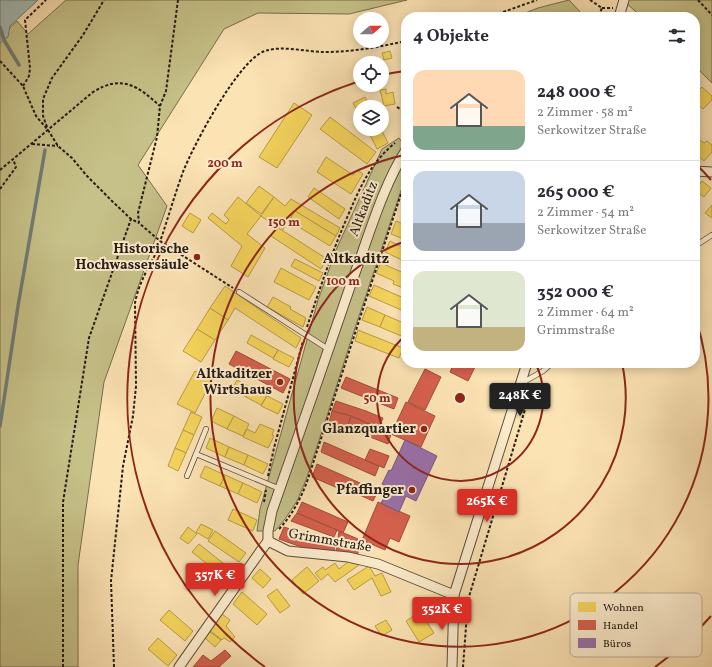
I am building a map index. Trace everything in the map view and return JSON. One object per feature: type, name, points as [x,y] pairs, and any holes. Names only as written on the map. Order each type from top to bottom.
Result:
[{"type":"street","points":[[620,12],[624,0]]},
{"type":"street","name":"Altkaditz","points":[[268,539],[272,511],[328,349],[378,209],[394,170],[401,158]]},
{"type":"street","points":[[700,171],[712,172]]},
{"type":"street","points":[[452,667],[454,595],[525,368]]},
{"type":"street","points":[[179,667],[268,539]]},
{"type":"street","name":"Grimmstraße","points":[[268,539],[288,551],[348,557],[378,564],[454,595]]},
{"type":"lane","points":[[700,243],[712,235]]},
{"type":"lane","points":[[239,292],[328,349]]},
{"type":"lane","points":[[520,384],[546,368]]},
{"type":"lane","points":[[187,476],[206,429]]},
{"type":"lane","points":[[196,454],[280,489]]},
{"type":"path","points":[[23,86],[29,76],[30,68],[25,20],[46,0]]},
{"type":"path","points":[[48,130],[43,116],[43,99],[52,78],[83,35],[104,0]]},
{"type":"path","points":[[139,223],[138,213],[157,137],[160,106],[164,100],[166,91],[178,0]]},
{"type":"path","points":[[503,12],[537,0]]},
{"type":"path","points":[[590,0],[602,8],[600,12]]},
{"type":"path","points":[[698,0],[712,15]]},
{"type":"path","points":[[114,667],[111,581],[123,466],[133,416],[136,386],[135,303],[143,279],[154,258],[183,171],[226,92],[240,71],[256,55],[263,51],[272,49],[344,52],[364,50],[401,42]]},
{"type":"path","points":[[0,61],[23,86],[36,116],[48,130],[58,146],[72,158],[87,176],[131,219],[239,292]]},
{"type":"path","points":[[0,170],[94,92],[109,85],[124,84],[139,88],[160,106]]},
{"type":"path","points":[[397,107],[401,110]]},
{"type":"path","points":[[272,511],[264,502],[266,484],[274,448],[305,334],[331,254],[362,182],[384,152],[395,143]]},
{"type":"path","points":[[31,144],[58,146]]},
{"type":"path","points":[[0,189],[16,167],[13,159]]},
{"type":"path","points":[[268,539],[291,516],[308,479],[401,194]]},
{"type":"path","points":[[63,667],[63,502],[89,338],[131,219]]},
{"type":"path","points":[[464,667],[468,600],[536,375]]},
{"type":"path","points":[[454,595],[468,600]]},
{"type":"shaded area","points":[[66,0],[407,0],[349,14],[258,13],[224,29],[138,165],[167,206],[104,382],[78,565],[78,667],[0,667],[0,37],[17,21],[28,34]]},
{"type":"shaded area","points":[[569,0],[580,12],[528,12]]},
{"type":"shaded area","points":[[628,0],[712,0],[712,83],[700,71],[700,12],[636,12],[626,3]]},
{"type":"shaded area","points":[[399,138],[401,141],[401,191],[306,480],[297,501],[275,531],[257,531],[260,509],[318,300],[336,250],[382,149]]},
{"type":"water","points":[[0,0],[38,0],[10,26],[8,37],[0,43]]},
{"type":"building: Wohnen","points":[[390,51],[392,58],[389,59],[389,56],[383,56],[382,53]]},
{"type":"building: Wohnen","points":[[702,87],[712,96],[712,100],[703,109],[700,106],[700,89]]},
{"type":"building: Wohnen","points":[[380,92],[386,92],[386,94],[393,92],[395,104],[389,105],[389,100],[382,100]]},
{"type":"building: Wohnen","points":[[365,97],[366,100],[359,100]]},
{"type":"building: Wohnen","points":[[294,103],[312,115],[277,168],[259,157]]},
{"type":"building: Wohnen","points":[[330,117],[376,152],[367,164],[320,129]]},
{"type":"building: Wohnen","points":[[370,136],[384,136],[388,143],[377,149]]},
{"type":"building: Wohnen","points":[[700,140],[704,143],[707,141],[712,145],[712,152],[704,161],[700,157]]},
{"type":"building: Wohnen","points":[[326,157],[353,175],[357,170],[363,174],[351,194],[317,172]]},
{"type":"building: Wohnen","points":[[702,181],[711,188],[704,197],[700,194],[700,184]]},
{"type":"building: Wohnen","points":[[259,186],[274,197],[261,214],[246,203]]},
{"type":"building: Wohnen","points":[[314,188],[345,209],[339,219],[308,197]]},
{"type":"building: Wohnen","points":[[238,197],[261,216],[247,234],[265,248],[248,277],[231,266],[242,246],[208,218],[212,213],[226,224],[229,220],[224,215]]},
{"type":"building: Wohnen","points":[[274,197],[285,206],[291,199],[340,228],[336,236],[295,211],[282,231],[261,216]]},
{"type":"building: Wohnen","points":[[712,205],[712,218],[705,213]]},
{"type":"building: Wohnen","points":[[295,211],[336,236],[330,246],[289,221]]},
{"type":"building: Wohnen","points":[[190,213],[201,220],[193,233],[182,226]]},
{"type":"building: Wohnen","points":[[396,221],[401,223],[401,238],[391,234]]},
{"type":"building: Wohnen","points":[[277,227],[327,259],[321,269],[271,236]]},
{"type":"building: Wohnen","points":[[390,241],[401,246],[401,260],[385,252]]},
{"type":"building: Wohnen","points":[[295,259],[323,273],[319,281],[291,266]]},
{"type":"building: Wohnen","points":[[381,263],[401,272],[401,287],[393,284],[394,281],[376,273]]},
{"type":"building: Wohnen","points":[[281,268],[316,287],[309,300],[274,282]]},
{"type":"building: Wohnen","points":[[374,285],[401,297],[401,310],[369,296]]},
{"type":"building: Wohnen","points":[[225,286],[301,338],[296,348],[235,308],[228,320],[210,308]]},
{"type":"building: Wohnen","points":[[273,297],[291,307],[290,309],[306,318],[303,327],[267,307]]},
{"type":"building: Wohnen","points":[[367,307],[385,315],[380,327],[362,320]]},
{"type":"building: Wohnen","points":[[210,308],[228,320],[215,340],[197,329]]},
{"type":"building: Wohnen","points":[[385,315],[401,322],[401,336],[380,327]]},
{"type":"building: Wohnen","points":[[197,329],[215,340],[201,362],[183,351]]},
{"type":"building: Wohnen","points":[[358,330],[401,347],[401,353],[399,358],[355,341]]},
{"type":"building: Wohnen","points":[[251,335],[278,350],[273,358],[247,343]]},
{"type":"building: Wohnen","points":[[278,350],[294,358],[289,367],[273,359]]},
{"type":"building: Wohnen","points":[[195,371],[212,380],[195,413],[177,404]]},
{"type":"building: Wohnen","points":[[237,380],[252,388],[246,397],[232,389]]},
{"type":"building: Wohnen","points":[[252,388],[267,396],[261,405],[246,397]]},
{"type":"building: Wohnen","points":[[267,396],[283,404],[278,414],[261,406]]},
{"type":"building: Wohnen","points":[[217,408],[234,416],[227,429],[211,421]]},
{"type":"building: Wohnen","points":[[191,412],[202,417],[194,435],[183,430]]},
{"type":"building: Wohnen","points":[[234,416],[249,424],[243,436],[227,429]]},
{"type":"building: Wohnen","points":[[260,424],[274,430],[272,435],[274,436],[268,448],[243,437],[247,429],[255,433]]},
{"type":"building: Wohnen","points":[[183,430],[194,435],[186,453],[175,448]]},
{"type":"building: Wohnen","points":[[210,438],[229,447],[225,457],[206,448]]},
{"type":"building: Wohnen","points":[[229,447],[248,455],[244,465],[225,457]]},
{"type":"building: Wohnen","points":[[175,448],[186,453],[178,471],[168,466]]},
{"type":"building: Wohnen","points":[[248,455],[268,464],[263,474],[244,465]]},
{"type":"building: Wohnen","points":[[205,466],[225,475],[220,486],[200,477]]},
{"type":"building: Wohnen","points":[[225,475],[243,483],[238,494],[220,486]]},
{"type":"building: Wohnen","points":[[243,483],[262,492],[257,503],[238,494]]},
{"type":"building: Wohnen","points":[[233,509],[257,520],[253,531],[228,520]]},
{"type":"building: Wohnen","points":[[201,524],[213,530],[208,539],[196,532]]},
{"type":"building: Wohnen","points":[[188,527],[197,534],[188,544],[180,538]]},
{"type":"building: Wohnen","points":[[215,531],[246,553],[239,562],[208,541]]},
{"type":"building: Wohnen","points":[[199,544],[233,571],[226,579],[192,552]]},
{"type":"building: Wohnen","points":[[348,562],[359,565],[335,582],[328,574],[321,580],[315,573],[323,567],[325,570],[335,563],[339,569]]},
{"type":"building: Wohnen","points":[[369,566],[375,576],[382,573],[391,592],[381,596],[372,578],[354,590],[347,580]]},
{"type":"building: Wohnen","points":[[307,567],[319,581],[303,594],[292,580]]},
{"type":"building: Wohnen","points":[[199,569],[222,585],[217,593],[194,576]]},
{"type":"building: Wohnen","points":[[260,569],[271,579],[263,588],[252,578]]},
{"type":"building: Wohnen","points":[[277,589],[290,606],[280,613],[267,596]]},
{"type":"building: Wohnen","points":[[242,592],[267,614],[257,625],[233,604]]},
{"type":"building: Wohnen","points":[[169,610],[193,631],[185,641],[160,620]]},
{"type":"building: Wohnen","points":[[420,612],[434,633],[419,642],[406,621]]},
{"type":"building: Wohnen","points":[[222,614],[230,620],[226,626],[235,637],[230,642],[224,638],[222,640],[209,630]]},
{"type":"building: Wohnen","points":[[386,620],[392,630],[382,636],[375,626]]},
{"type":"building: Wohnen","points":[[210,632],[221,640],[215,647],[205,638]]},
{"type":"building: Wohnen","points":[[158,638],[177,655],[168,666],[148,649]]},
{"type":"building: Handel","points":[[236,351],[290,379],[283,393],[229,364]]},
{"type":"building: Handel","points":[[452,368],[474,368],[468,381],[450,372]]},
{"type":"building: Handel","points":[[425,369],[441,377],[425,410],[408,402]]},
{"type":"building: Handel","points":[[346,377],[398,398],[394,409],[341,388]]},
{"type":"building: Handel","points":[[336,401],[383,418],[379,428],[351,416],[332,411]]},
{"type":"building: Handel","points":[[406,402],[435,416],[421,447],[391,434]]},
{"type":"building: Handel","points":[[332,411],[351,416],[347,428],[329,423]]},
{"type":"building: Handel","points":[[351,416],[391,434],[388,444],[347,428]]},
{"type":"building: Handel","points":[[324,442],[379,466],[375,476],[321,452]]},
{"type":"building: Handel","points":[[370,449],[389,456],[384,468],[365,460]]},
{"type":"building: Handel","points":[[317,464],[360,483],[354,495],[312,477]]},
{"type":"building: Handel","points":[[359,483],[378,491],[373,501],[355,493]]},
{"type":"building: Handel","points":[[302,502],[348,522],[343,533],[297,513]]},
{"type":"building: Handel","points":[[378,502],[410,516],[399,542],[390,538],[385,550],[362,540]]},
{"type":"building: Handel","points":[[297,513],[337,530],[334,537],[291,521]]},
{"type":"building: Handel","points":[[284,527],[335,544],[334,551],[304,548],[279,539]]},
{"type":"building: Handel","points":[[339,531],[358,539],[358,555],[336,551]]},
{"type":"building: Handel","points":[[225,650],[231,656],[219,667],[193,667],[203,655],[211,661]]},
{"type":"building: Büros","points":[[405,440],[437,456],[416,501],[406,496],[399,512],[381,503],[389,488],[382,484],[389,470],[391,471]]},
{"type":"waterway","points":[[0,27],[4,40],[19,65]]},
{"type":"waterway","points":[[0,426],[18,306],[45,150]]},
{"type":"place","name":"Historische Hochwassersäule","points":[[197,257]]},
{"type":"place","name":"Altkaditzer Wirtshaus","points":[[280,382]]},
{"type":"place","name":"Glanzquartier","points":[[424,429]]},
{"type":"place","name":"Pfaffinger","points":[[412,490]]},
{"type":"district","name":"Altkaditz","points":[[356,259]]}]
